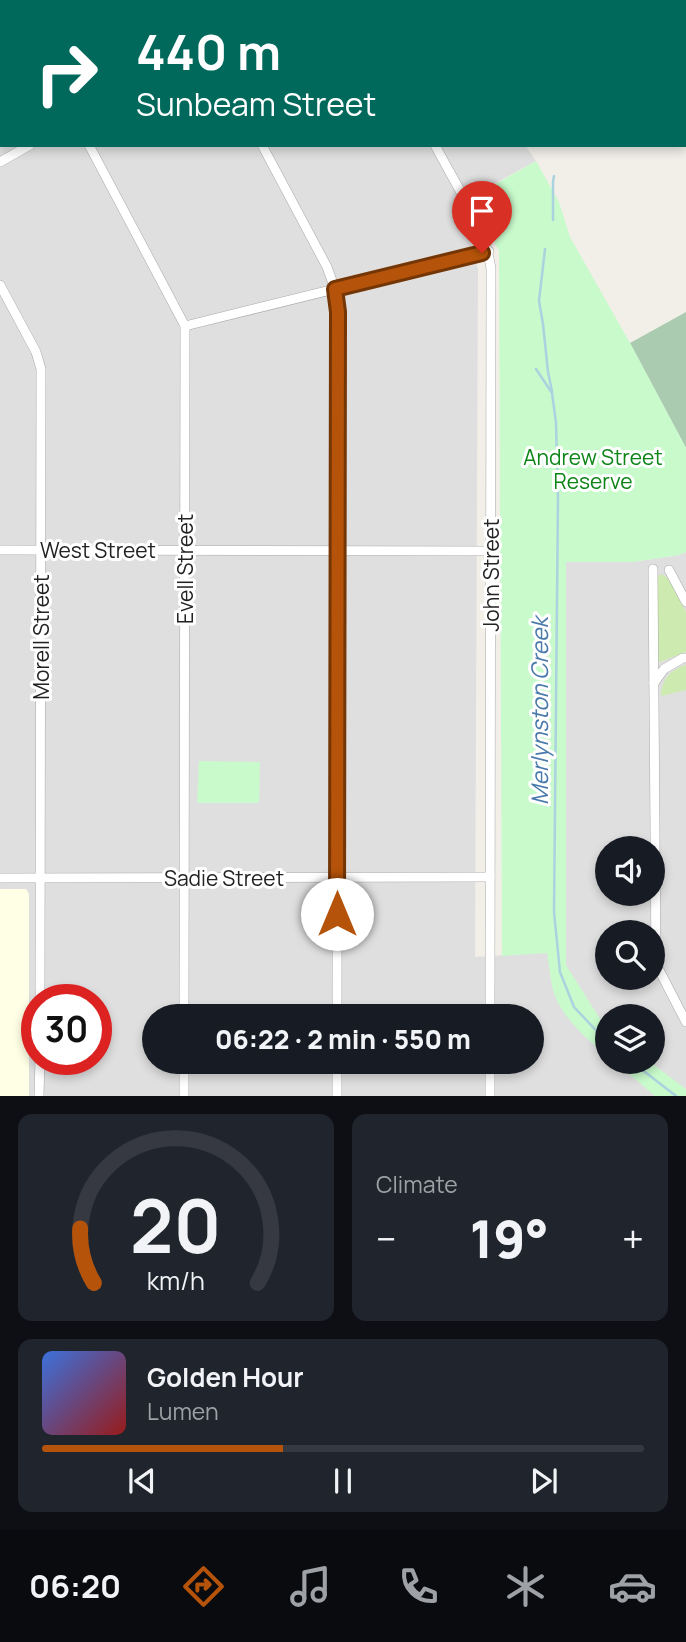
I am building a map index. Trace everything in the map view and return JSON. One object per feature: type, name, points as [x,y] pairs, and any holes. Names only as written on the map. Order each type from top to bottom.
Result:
[{"type":"street","points":[[0,162],[26,147]]},
{"type":"street","name":"Evell Street","points":[[90,147],[185,326],[184,1004]]},
{"type":"street","points":[[263,147],[327,267],[335,289],[338,312],[337,1004]]},
{"type":"street","name":"John Street","points":[[436,147],[481,233],[489,251],[491,269],[490,1004]]},
{"type":"street","points":[[185,326],[489,251]]},
{"type":"street","name":"Morell Street","points":[[0,285],[40,362],[40,984]]},
{"type":"street","name":"West Street","points":[[0,550],[490,551]]},
{"type":"street","points":[[653,569],[656,964],[686,1023]]},
{"type":"street","points":[[669,570],[686,602]]},
{"type":"street","points":[[654,683],[664,669],[685,658]]},
{"type":"street","name":"Sadie Street","points":[[0,878],[490,877]]},
{"type":"street","points":[[184,1074],[184,1096]]},
{"type":"street","points":[[337,1074],[337,1096]]},
{"type":"street","points":[[490,1074],[490,1096]]},
{"type":"street","points":[[39,1096],[40,1075]]},
{"type":"shaded area","points":[[0,147],[526,147],[536,161],[454,206],[468,233],[478,269],[475,957],[566,951],[566,562],[633,562],[686,552],[686,1096],[0,1096]]},
{"type":"shaded area","points":[[686,312],[686,448],[630,343]]},
{"type":"shaded area","points":[[0,889],[26,889],[29,894],[29,984],[21,984],[21,1075],[29,1075],[29,1096],[0,1096]]},
{"type":"green space","name":"Andrew Street Reserve","points":[[536,161],[559,202],[570,237],[686,448],[686,552],[633,562],[566,562],[566,965],[595,1011],[595,1045],[560,1007],[552,986],[547,953],[502,956],[499,251],[471,198]]},
{"type":"green space","points":[[661,574],[668,578],[686,612],[686,652],[660,662],[657,658],[658,577]]},
{"type":"green space","points":[[686,665],[686,690],[661,696],[668,676]]},
{"type":"green space","points":[[199,761],[260,762],[259,803],[197,803]]},
{"type":"green space","points":[[665,1073],[686,1089],[686,1096],[655,1096],[629,1074]]},
{"type":"waterway","points":[[553,220],[554,176]]},
{"type":"waterway","name":"Merlynston Creek","points":[[545,249],[539,301],[552,391]]},
{"type":"waterway","name":"Merlynston Creek","points":[[536,369],[552,393],[556,423],[558,497],[554,912],[560,972],[574,1007],[595,1029]]},
{"type":"waterway","name":"Merlynston Creek","points":[[648,1074],[676,1096]]},
{"type":"route","points":[[337,914],[338,312],[335,289],[482,253]]}]
